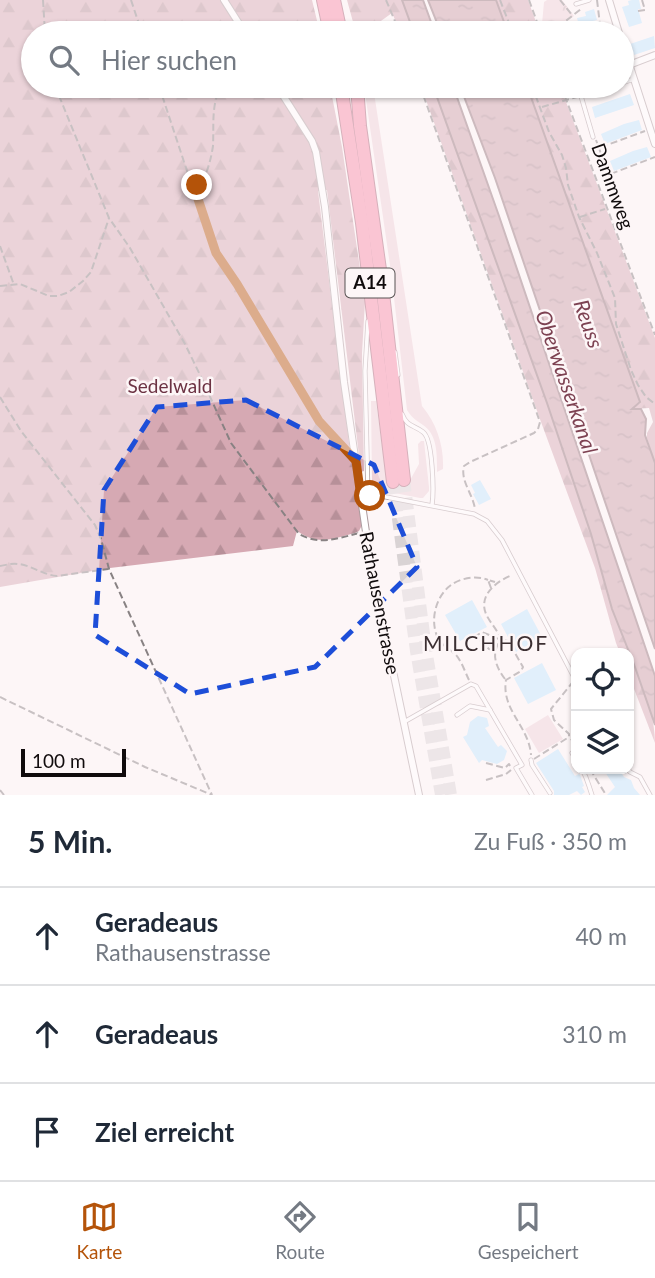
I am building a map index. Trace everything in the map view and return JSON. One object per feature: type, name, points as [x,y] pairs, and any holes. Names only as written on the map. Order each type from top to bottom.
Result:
[{"type":"highway","points":[[323,0],[327,21]]},
{"type":"highway","points":[[334,0],[340,21]]},
{"type":"highway","points":[[340,0],[343,21]]},
{"type":"highway","name":"A14","points":[[343,98],[398,481],[388,337],[358,98]]},
{"type":"highway","name":"A14","points":[[354,98],[360,126]]},
{"type":"street","points":[[224,0],[237,21]]},
{"type":"street","points":[[609,0],[615,21]]},
{"type":"street","points":[[634,63],[655,55]]},
{"type":"street","points":[[634,79],[655,144]]},
{"type":"street","name":"Rathausenstrasse","points":[[285,98],[316,152],[325,208],[344,382],[356,461],[365,496],[366,532],[419,795]]},
{"type":"lane","points":[[576,4],[591,2]]},
{"type":"lane","points":[[582,98],[593,137]]},
{"type":"lane","points":[[372,298],[366,340],[365,496],[381,496],[474,514],[487,521],[519,573],[571,672]]},
{"type":"lane","points":[[388,337],[397,355],[399,378]]},
{"type":"lane","points":[[400,390],[403,419],[410,426],[425,432],[429,440],[434,487],[432,506]]},
{"type":"lane","points":[[404,722],[471,684],[476,686],[522,765],[516,768],[532,795]]},
{"type":"lane","points":[[457,715],[470,706],[490,710]]},
{"type":"lane","points":[[531,760],[550,793]]},
{"type":"lane","points":[[585,774],[592,795]]},
{"type":"lane","points":[[634,774],[640,777],[650,795]]},
{"type":"path","points":[[43,0],[44,21]]},
{"type":"path","points":[[131,0],[138,21]]},
{"type":"path","points":[[386,0],[395,21]]},
{"type":"path","points":[[500,0],[508,21]]},
{"type":"path","points":[[529,0],[537,21]]},
{"type":"path","points":[[560,0],[573,16]]},
{"type":"path","points":[[591,2],[597,0],[600,21]]},
{"type":"path","points":[[638,11],[645,10],[642,0]]},
{"type":"path","points":[[566,21],[584,8]]},
{"type":"path","points":[[60,98],[109,218],[130,248],[185,344],[231,443],[296,531],[308,539],[326,541],[366,532]]},
{"type":"path","points":[[163,98],[216,253],[319,421],[356,461]]},
{"type":"path","points":[[193,184],[202,183],[210,163],[217,98]]},
{"type":"path","points":[[424,98],[540,422],[534,433],[464,466],[463,476],[474,503],[474,514]]},
{"type":"path","points":[[537,98],[549,132],[562,155],[568,185],[579,217],[615,298],[616,324],[631,370],[646,397],[655,404]]},
{"type":"path","name":"Dammweg","points":[[565,98],[655,335]]},
{"type":"path","points":[[540,107],[575,98]]},
{"type":"path","points":[[599,148],[650,129]]},
{"type":"path","points":[[593,137],[608,174],[655,157]]},
{"type":"path","points":[[579,217],[606,208]]},
{"type":"path","points":[[0,286],[19,284],[49,296],[69,292],[91,272],[109,218]]},
{"type":"path","points":[[0,246],[14,285]]},
{"type":"path","points":[[0,397],[22,431],[95,525],[109,569],[212,795]]},
{"type":"path","points":[[0,566],[22,564],[49,576],[109,569]]},
{"type":"path","points":[[501,640],[485,612],[484,602],[496,583],[519,573]]},
{"type":"path","points":[[471,684],[460,661],[443,646],[436,635],[435,611],[445,590],[461,580],[482,578],[496,583]]},
{"type":"path","points":[[488,580],[491,588]]},
{"type":"path","points":[[494,650],[489,649],[476,636],[482,632],[508,641],[523,667],[506,680]]},
{"type":"path","points":[[501,640],[494,650],[495,659],[506,680],[508,705],[529,740],[531,760],[569,737]]},
{"type":"path","points":[[571,687],[551,709],[554,720],[569,734],[571,740]]},
{"type":"path","points":[[0,698],[212,795]]},
{"type":"path","points":[[486,763],[505,768],[509,764],[512,770],[486,780]]},
{"type":"path","points":[[593,774],[606,795]]},
{"type":"path","points":[[0,790],[4,795]]},
{"type":"highlighted area","points":[[246,400],[374,465],[417,567],[315,667],[190,694],[95,635],[104,490],[157,407]]},
{"type":"green space","name":"Sedelwald","points":[[0,0],[312,0],[317,21],[21,21],[21,98],[332,98],[365,302],[362,353],[364,471],[361,472],[327,190],[318,191],[349,443],[362,525],[359,531],[319,540],[297,531],[293,546],[110,568],[0,587]]},
{"type":"green space","points":[[347,0],[402,0],[410,21],[396,21],[392,13],[381,21],[353,21]]},
{"type":"green space","points":[[496,0],[528,0],[536,21],[504,21]]},
{"type":"green space","points":[[562,0],[574,16],[568,21],[542,21],[544,2]]},
{"type":"green space","points":[[366,98],[375,98],[422,406],[436,428],[441,444],[443,469],[437,472],[436,446],[432,434],[407,410],[391,272]]},
{"type":"green space","points":[[425,98],[437,98],[552,419],[590,531],[609,598],[628,648],[618,648],[595,568]]},
{"type":"green space","points":[[531,98],[565,98],[655,338],[655,463],[647,438],[653,422],[649,408],[632,409],[640,403]]},
{"type":"green space","points":[[371,401],[376,401],[387,483],[409,482],[419,464],[418,444],[424,441],[429,491],[423,498],[374,489]]},
{"type":"green space","points":[[634,664],[650,709],[655,743],[634,689]]},
{"type":"green space","points":[[548,715],[563,739],[539,753],[525,729]]},
{"type":"water","points":[[402,0],[423,0],[431,21],[410,21]]},
{"type":"water","points":[[428,0],[496,0],[504,21],[436,21]]},
{"type":"water","points":[[437,98],[457,98],[499,216],[655,676],[655,725],[634,664],[634,648],[627,648],[612,609],[591,534]]},
{"type":"water","points":[[465,98],[531,98],[640,402],[632,409],[641,409],[646,419],[645,435],[655,463],[655,649],[495,178]]},
{"type":"building","points":[[639,0],[641,9],[638,9],[642,23],[634,25],[634,21],[627,21],[622,7],[629,5],[628,1]]},
{"type":"building","points":[[594,9],[597,20],[578,21],[577,18],[586,16],[585,12]]},
{"type":"building","points":[[654,36],[655,48],[634,55],[634,43]]},
{"type":"building","points":[[618,98],[631,98],[634,105],[595,118],[592,107]]},
{"type":"building","points":[[639,120],[642,130],[605,144],[601,134]]},
{"type":"building","points":[[647,147],[651,157],[614,171],[610,161]]},
{"type":"building","points":[[480,480],[491,499],[479,505],[471,485]]},
{"type":"building","points":[[472,600],[487,627],[460,641],[445,615]]},
{"type":"building","points":[[527,609],[542,637],[516,652],[501,624]]},
{"type":"building","points":[[542,663],[556,690],[528,704],[514,678]]},
{"type":"building","points":[[478,716],[487,718],[489,726],[485,728],[498,747],[501,745],[507,751],[504,760],[497,764],[482,760],[479,763],[463,737],[467,735],[470,722]]},
{"type":"building","points":[[558,749],[571,774],[580,775],[585,792],[581,795],[577,791],[569,795],[554,795],[536,763]]},
{"type":"building","points":[[606,774],[622,774],[631,780],[640,795],[607,795],[615,787]]},
{"type":"tunnel","points":[[404,480],[426,649],[451,795]]},
{"type":"tunnel","points":[[393,482],[416,651],[441,795]]},
{"type":"district","name":"MILCHHOF","points":[[486,644]]},
{"type":"route","points":[[197,185],[193,184],[216,253],[319,421],[356,461],[361,497],[370,496]]},
{"type":"water label","name":"Reuss","points":[[588,324]]},
{"type":"water label","name":"Oberwasserkanal","points":[[566,382]]}]
